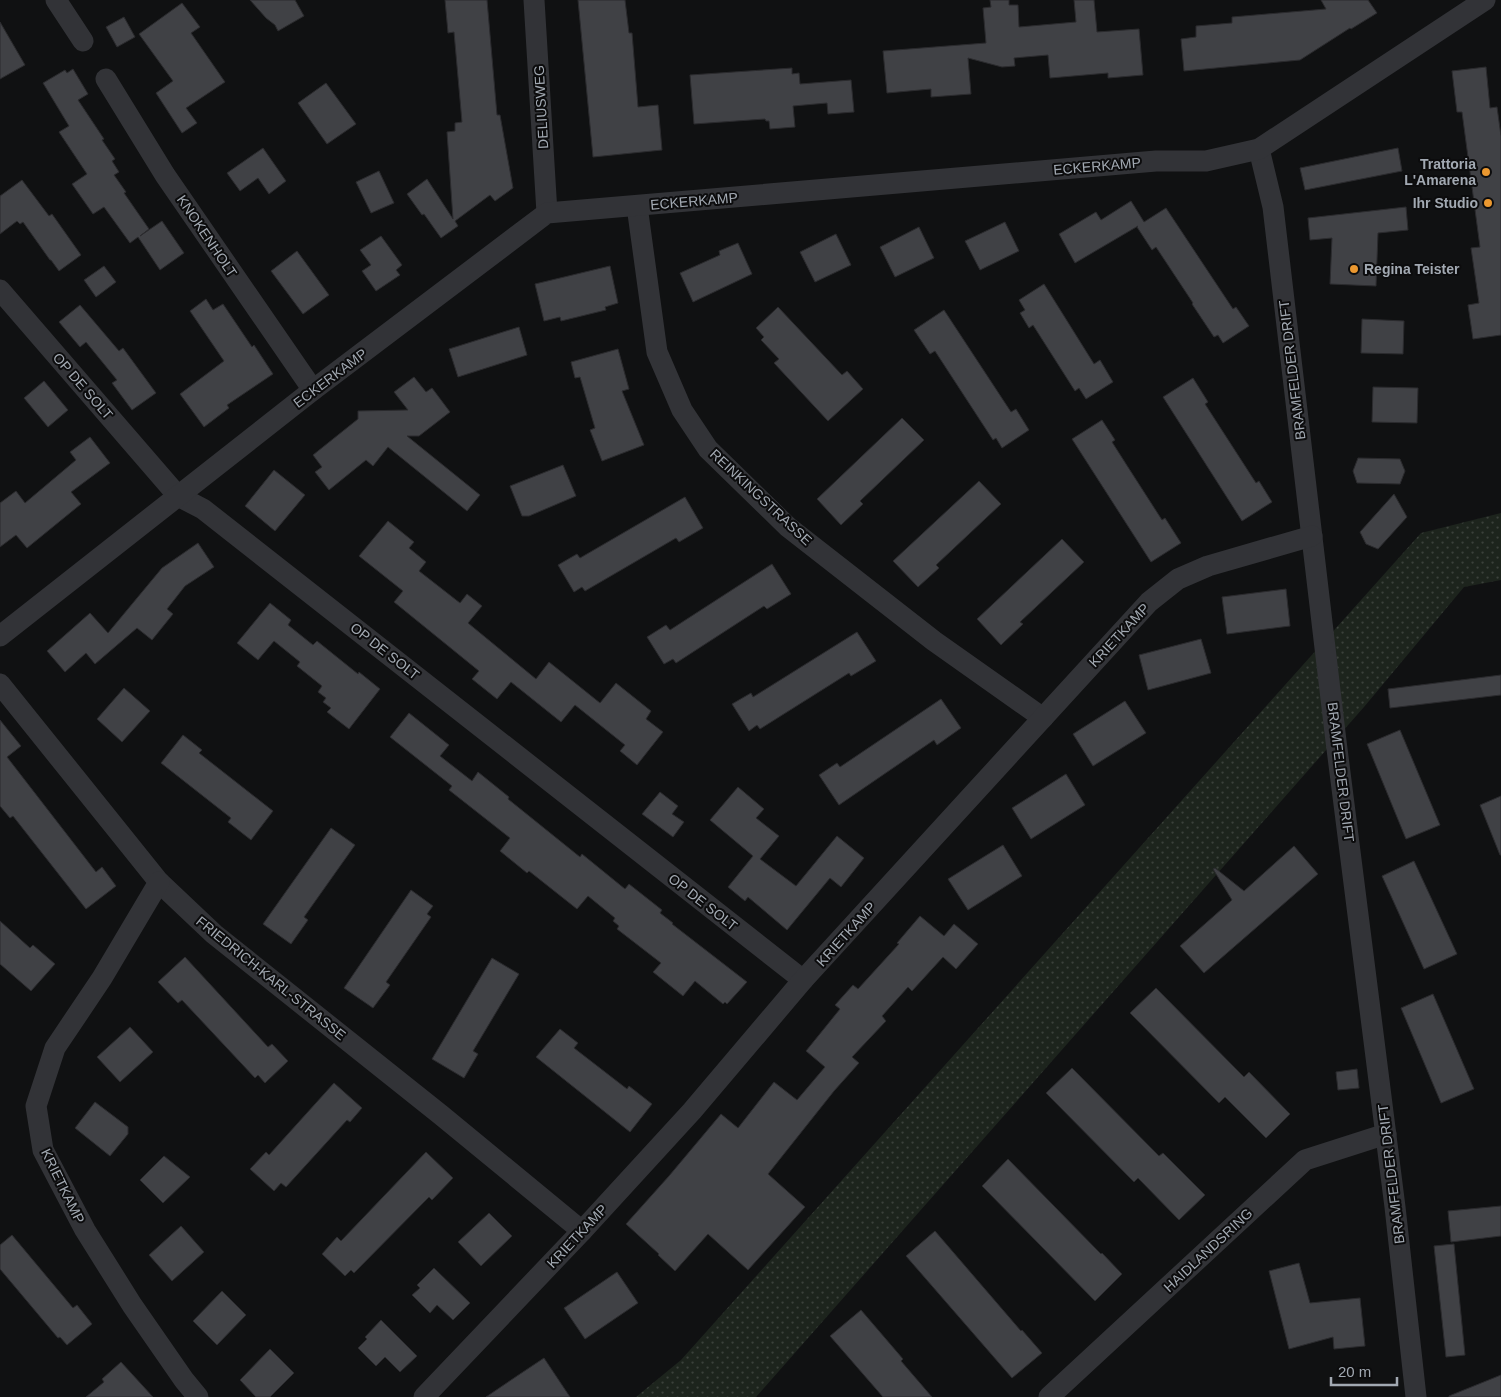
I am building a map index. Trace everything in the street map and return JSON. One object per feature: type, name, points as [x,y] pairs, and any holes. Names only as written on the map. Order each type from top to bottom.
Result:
[{"type":"street","points":[[56,0],[83,41]]},
{"type":"street","name":"DELIUSWEG","points":[[534,0],[547,213]]},
{"type":"street","name":"ECKERKAMP","points":[[0,636],[313,390],[547,213],[1146,162],[1206,161],[1259,149],[1484,0]]},
{"type":"street","name":"KNOKENHOLT","points":[[106,78],[165,175],[313,390]]},
{"type":"street","name":"BRAMFELDER DRIFT","points":[[1259,149],[1273,207],[1386,1134],[1416,1397]]},
{"type":"street","name":"REINKINGSTRASSE","points":[[637,206],[657,352],[682,410],[708,449],[788,527],[934,641],[1043,718]]},
{"type":"street","name":"OP DE SOLT","points":[[0,290],[178,496],[203,508],[803,980]]},
{"type":"street","name":"KRIETKAMP","points":[[424,1397],[582,1231],[692,1111],[803,980],[1149,602],[1178,579],[1208,566],[1312,536]]},
{"type":"street","name":"FRIEDRICH-KARL-STRASSE","points":[[0,684],[159,882],[214,934],[582,1231]]},
{"type":"street","name":"KRIETKAMP","points":[[159,882],[102,978],[55,1048],[36,1106],[43,1150],[85,1230],[132,1305],[198,1397]]},
{"type":"street","name":"HAIDLANDSRING","points":[[1049,1397],[1305,1160],[1386,1134]]},
{"type":"shaded area","points":[[1501,513],[1501,580],[1464,587],[1364,707],[756,1397],[636,1397],[681,1360],[1421,533]]},
{"type":"building","points":[[250,0],[295,0],[304,16],[278,31],[275,25]]},
{"type":"building","points":[[445,0],[487,0],[497,115],[500,115],[513,188],[495,201],[490,195],[455,221],[458,226],[441,238],[407,194],[427,179],[453,219],[447,132],[455,131],[455,123],[462,122],[454,32],[448,33]]},
{"type":"building","points":[[578,0],[625,0],[629,33],[632,33],[638,107],[658,105],[662,150],[593,157]]},
{"type":"building","points":[[990,0],[1009,0],[1009,5],[1018,5],[1019,27],[1076,22],[1074,0],[1094,0],[1097,32],[1139,29],[1143,75],[1108,78],[1108,73],[1050,78],[1048,55],[1014,58],[1015,66],[1002,67],[968,58],[971,94],[931,97],[931,89],[887,93],[883,51],[986,43],[983,8],[991,7]]},
{"type":"building","points":[[1321,0],[1368,0],[1377,13],[1300,60],[1184,71],[1181,39],[1196,37],[1196,26],[1232,23],[1232,17],[1326,9]]},
{"type":"building","points":[[182,3],[200,27],[191,33],[225,82],[186,108],[197,123],[182,133],[156,93],[173,81],[139,34]]},
{"type":"building","points":[[124,17],[135,37],[117,47],[106,27]]},
{"type":"building","points":[[0,22],[25,65],[0,79]]},
{"type":"building","points":[[1486,67],[1490,108],[1497,107],[1501,136],[1501,335],[1473,339],[1468,305],[1479,303],[1471,248],[1480,247],[1462,112],[1457,112],[1452,71]]},
{"type":"building","points":[[792,68],[792,74],[799,73],[800,84],[851,80],[854,112],[828,114],[827,103],[793,106],[795,127],[770,129],[769,121],[765,119],[694,124],[690,75]]},
{"type":"building","points":[[73,69],[88,94],[78,100],[115,159],[112,161],[119,172],[114,175],[149,229],[140,236],[162,221],[184,253],[160,270],[138,237],[130,243],[104,207],[93,214],[72,184],[87,174],[59,132],[69,126],[43,83],[65,70],[67,73]]},
{"type":"building","points":[[326,83],[356,124],[327,144],[298,103]]},
{"type":"building","points":[[263,148],[286,181],[269,194],[258,178],[240,191],[227,173]]},
{"type":"building","points":[[1398,148],[1402,171],[1305,190],[1300,168]]},
{"type":"building","points":[[379,171],[394,203],[371,213],[356,182]]},
{"type":"building","points":[[22,180],[49,216],[52,214],[81,255],[59,271],[23,222],[20,224],[17,221],[0,234],[0,196]]},
{"type":"building","points":[[1131,201],[1144,222],[1166,208],[1233,309],[1236,307],[1249,326],[1223,343],[1218,335],[1214,337],[1156,247],[1152,250],[1138,226],[1075,263],[1059,234],[1096,212],[1101,220]]},
{"type":"building","points":[[1406,207],[1408,230],[1378,233],[1376,286],[1330,284],[1332,238],[1310,240],[1308,218]]},
{"type":"building","points":[[1005,222],[1019,251],[980,270],[965,241]]},
{"type":"building","points":[[919,227],[934,258],[895,277],[880,247]]},
{"type":"building","points":[[836,234],[851,265],[815,282],[800,252]]},
{"type":"building","points":[[381,236],[402,265],[396,270],[400,275],[376,291],[362,271],[371,265],[360,250]]},
{"type":"building","points":[[738,243],[752,274],[693,302],[680,273],[720,255],[719,251]]},
{"type":"building","points":[[297,251],[329,295],[303,314],[271,271]]},
{"type":"building","points":[[104,266],[116,282],[96,297],[84,280]]},
{"type":"building","points":[[610,266],[618,303],[605,307],[606,310],[561,321],[560,317],[544,321],[535,284]]},
{"type":"building","points":[[1044,284],[1094,364],[1100,360],[1113,382],[1086,399],[1079,388],[1075,391],[1033,325],[1029,328],[1020,313],[1025,310],[1019,300]]},
{"type":"building","points":[[206,299],[213,310],[223,304],[273,374],[227,405],[229,408],[204,427],[180,394],[224,361],[190,311]]},
{"type":"building","points":[[80,305],[119,351],[123,348],[156,393],[132,410],[112,383],[117,380],[86,342],[80,347],[59,322]]},
{"type":"building","points":[[778,307],[842,375],[847,371],[863,389],[828,421],[774,363],[779,359],[761,340],[764,337],[756,328]]},
{"type":"building","points":[[944,310],[1011,412],[1016,409],[1029,430],[1002,448],[996,438],[993,440],[935,351],[930,354],[914,330]]},
{"type":"building","points":[[1362,319],[1404,321],[1403,354],[1361,353]]},
{"type":"building","points":[[519,327],[527,355],[458,377],[449,349]]},
{"type":"building","points":[[618,349],[629,389],[622,391],[644,445],[602,461],[590,430],[595,428],[580,377],[575,378],[571,362]]},
{"type":"building","points":[[414,377],[426,392],[432,388],[450,412],[419,436],[407,436],[480,495],[467,511],[388,447],[373,466],[366,460],[329,490],[315,472],[322,467],[313,455],[358,419],[358,411],[408,410],[394,392]]},
{"type":"building","points":[[1193,378],[1208,402],[1205,404],[1256,483],[1259,481],[1272,502],[1242,521],[1163,397]]},
{"type":"building","points":[[44,381],[68,410],[48,427],[24,398]]},
{"type":"building","points":[[1373,387],[1418,388],[1417,423],[1372,422]]},
{"type":"building","points":[[902,418],[924,440],[860,501],[863,504],[841,525],[817,499]]},
{"type":"building","points":[[1102,420],[1115,440],[1112,442],[1126,464],[1162,520],[1165,518],[1181,543],[1151,562],[1072,439]]},
{"type":"building","points":[[90,437],[110,463],[71,492],[81,504],[27,548],[16,535],[0,547],[0,503],[16,491],[25,503],[76,460],[70,452]]},
{"type":"building","points":[[1358,458],[1400,459],[1405,471],[1400,484],[1357,483],[1353,471]]},
{"type":"building","points":[[563,465],[576,496],[529,516],[522,516],[510,486]]},
{"type":"building","points":[[274,470],[305,495],[275,531],[245,506]]},
{"type":"building","points":[[979,481],[1001,504],[936,565],[939,568],[918,587],[893,561]]},
{"type":"building","points":[[1394,494],[1407,517],[1378,549],[1366,544],[1360,532]]},
{"type":"building","points":[[685,497],[703,528],[679,542],[676,538],[585,591],[582,587],[574,592],[558,565],[577,554],[580,558]]},
{"type":"building","points":[[388,521],[414,542],[409,548],[426,562],[419,571],[460,603],[467,594],[482,606],[468,623],[536,679],[549,662],[600,703],[616,683],[651,711],[646,719],[663,732],[637,765],[620,751],[625,745],[575,705],[561,722],[511,682],[497,699],[472,679],[479,671],[394,602],[403,591],[359,556]]},
{"type":"building","points":[[1062,539],[1084,562],[1020,622],[1023,624],[1001,645],[977,619]]},
{"type":"building","points":[[198,543],[214,567],[185,586],[167,609],[173,614],[152,640],[137,628],[95,664],[86,653],[65,672],[47,651],[90,613],[108,633],[162,568]]},
{"type":"building","points":[[772,564],[791,594],[767,609],[764,606],[676,663],[673,659],[664,664],[647,637],[666,625],[670,630]]},
{"type":"building","points":[[1286,589],[1290,626],[1227,634],[1222,597]]},
{"type":"building","points":[[270,603],[291,620],[288,625],[313,645],[317,641],[380,689],[349,729],[327,712],[331,708],[323,702],[326,698],[318,692],[322,686],[297,666],[300,662],[274,641],[258,660],[237,643]]},
{"type":"building","points":[[857,632],[876,661],[851,676],[849,673],[760,729],[757,725],[749,731],[732,704],[751,693],[753,697]]},
{"type":"building","points":[[1201,639],[1211,673],[1148,690],[1139,655]]},
{"type":"building","points":[[1501,675],[1501,695],[1390,708],[1388,689]]},
{"type":"building","points":[[124,688],[150,711],[122,742],[97,719]]},
{"type":"building","points":[[941,699],[961,728],[937,745],[934,740],[839,805],[819,775],[837,763],[840,767]]},
{"type":"building","points":[[1125,701],[1146,733],[1093,766],[1073,734]]},
{"type":"building","points":[[409,713],[449,745],[440,756],[472,781],[478,772],[509,797],[508,799],[580,857],[582,854],[625,889],[629,884],[662,910],[660,913],[672,924],[747,982],[727,1004],[725,1002],[723,1004],[695,981],[683,996],[653,972],[661,963],[617,929],[619,926],[613,921],[615,918],[588,896],[577,909],[529,871],[527,873],[500,851],[510,838],[449,790],[452,786],[390,737]]},
{"type":"building","points":[[0,720],[21,746],[7,757],[96,872],[102,867],[116,886],[86,909],[13,816],[10,818],[0,806]]},
{"type":"building","points":[[1400,730],[1440,825],[1406,839],[1367,744]]},
{"type":"building","points":[[183,735],[202,750],[199,753],[273,811],[251,840],[228,822],[231,818],[161,763]]},
{"type":"building","points":[[1066,774],[1085,805],[1031,839],[1012,808]]},
{"type":"building","points":[[738,787],[764,809],[756,818],[779,836],[760,859],[796,886],[837,836],[864,858],[841,887],[830,878],[787,930],[748,897],[745,901],[728,887],[753,856],[710,820]]},
{"type":"building","points":[[660,792],[678,806],[672,814],[684,822],[673,837],[642,814]]},
{"type":"building","points":[[1501,796],[1501,855],[1500,855],[1480,805]]},
{"type":"building","points":[[331,828],[355,845],[304,917],[308,920],[291,944],[263,924]]},
{"type":"building","points":[[1003,845],[1022,876],[968,910],[948,879]]},
{"type":"building","points":[[1294,846],[1318,874],[1204,973],[1180,946],[1232,900],[1213,869],[1215,868],[1244,891]]},
{"type":"building","points":[[1414,861],[1457,954],[1424,969],[1382,876]]},
{"type":"building","points":[[411,890],[433,906],[427,914],[431,917],[386,982],[390,985],[373,1008],[344,988]]},
{"type":"building","points":[[920,916],[944,936],[954,924],[978,944],[956,969],[943,957],[912,991],[908,987],[882,1016],[886,1021],[852,1057],[859,1063],[834,1091],[768,1174],[805,1207],[748,1270],[708,1234],[675,1271],[626,1224],[721,1114],[738,1128],[774,1082],[797,1100],[825,1067],[806,1051],[840,1009],[835,1005],[853,985],[858,989],[899,944],[897,943]]},
{"type":"building","points":[[0,921],[30,948],[33,945],[55,964],[31,991],[0,964]]},
{"type":"building","points":[[185,957],[268,1047],[272,1044],[288,1061],[265,1083],[258,1075],[255,1078],[182,1000],[178,1003],[158,982]]},
{"type":"building","points":[[492,958],[519,974],[473,1051],[478,1054],[464,1078],[432,1059]]},
{"type":"building","points":[[1156,988],[1244,1077],[1249,1072],[1290,1114],[1266,1138],[1225,1097],[1219,1103],[1130,1013]]},
{"type":"building","points":[[1433,994],[1474,1089],[1441,1103],[1401,1008]]},
{"type":"building","points":[[130,1027],[153,1052],[120,1082],[97,1057]]},
{"type":"building","points":[[560,1029],[578,1043],[574,1048],[627,1089],[629,1086],[652,1104],[630,1132],[536,1057]]},
{"type":"building","points":[[1072,1068],[1159,1156],[1163,1153],[1205,1195],[1179,1220],[1138,1178],[1134,1182],[1046,1093]]},
{"type":"building","points":[[1357,1069],[1359,1088],[1338,1090],[1336,1072]]},
{"type":"building","points":[[334,1083],[362,1108],[350,1122],[347,1120],[286,1187],[281,1183],[274,1191],[250,1169],[266,1152],[269,1155]]},
{"type":"building","points":[[95,1102],[128,1127],[128,1134],[110,1156],[75,1128]]},
{"type":"building","points":[[426,1152],[453,1178],[432,1200],[429,1197],[354,1273],[351,1270],[345,1276],[322,1254],[337,1237],[341,1241]]},
{"type":"building","points":[[164,1156],[190,1177],[163,1203],[140,1180]]},
{"type":"building","points":[[1008,1159],[1122,1274],[1095,1301],[982,1186]]},
{"type":"building","points":[[1501,1206],[1501,1236],[1451,1242],[1448,1211]]},
{"type":"building","points":[[489,1213],[512,1236],[481,1266],[458,1242]]},
{"type":"building","points":[[181,1226],[204,1252],[172,1281],[149,1255]]},
{"type":"building","points":[[935,1231],[1042,1353],[1012,1378],[906,1256]]},
{"type":"building","points":[[12,1235],[73,1308],[77,1305],[92,1324],[67,1345],[60,1337],[58,1338],[0,1269],[0,1245]]},
{"type":"building","points":[[1454,1244],[1465,1355],[1446,1357],[1434,1246]]},
{"type":"building","points":[[1299,1263],[1310,1303],[1360,1298],[1365,1346],[1334,1349],[1333,1337],[1289,1349],[1269,1271]]},
{"type":"building","points":[[434,1268],[470,1303],[453,1320],[437,1305],[430,1313],[412,1295],[420,1288],[417,1285]]},
{"type":"building","points":[[617,1272],[638,1303],[585,1339],[564,1308]]},
{"type":"building","points":[[222,1291],[246,1315],[217,1345],[193,1321]]},
{"type":"building","points":[[861,1310],[903,1359],[901,1361],[932,1397],[883,1397],[830,1336]]},
{"type":"building","points":[[381,1320],[417,1356],[400,1372],[385,1357],[376,1366],[358,1348],[367,1339],[365,1337]]},
{"type":"building","points":[[270,1349],[294,1373],[270,1397],[256,1397],[240,1380]]},
{"type":"building","points":[[544,1358],[570,1397],[486,1397],[517,1376]]},
{"type":"building","points":[[121,1362],[153,1397],[86,1397],[104,1382],[102,1379]]},
{"type":"building","points":[[1501,1375],[1501,1397],[1449,1397],[1449,1396]]},
{"type":"place","name":"Trattoria L'Amarena","points":[[1486,172]]},
{"type":"place","name":"Ihr Studio","points":[[1488,203]]},
{"type":"place","name":"Regina Teister","points":[[1354,269]]}]
